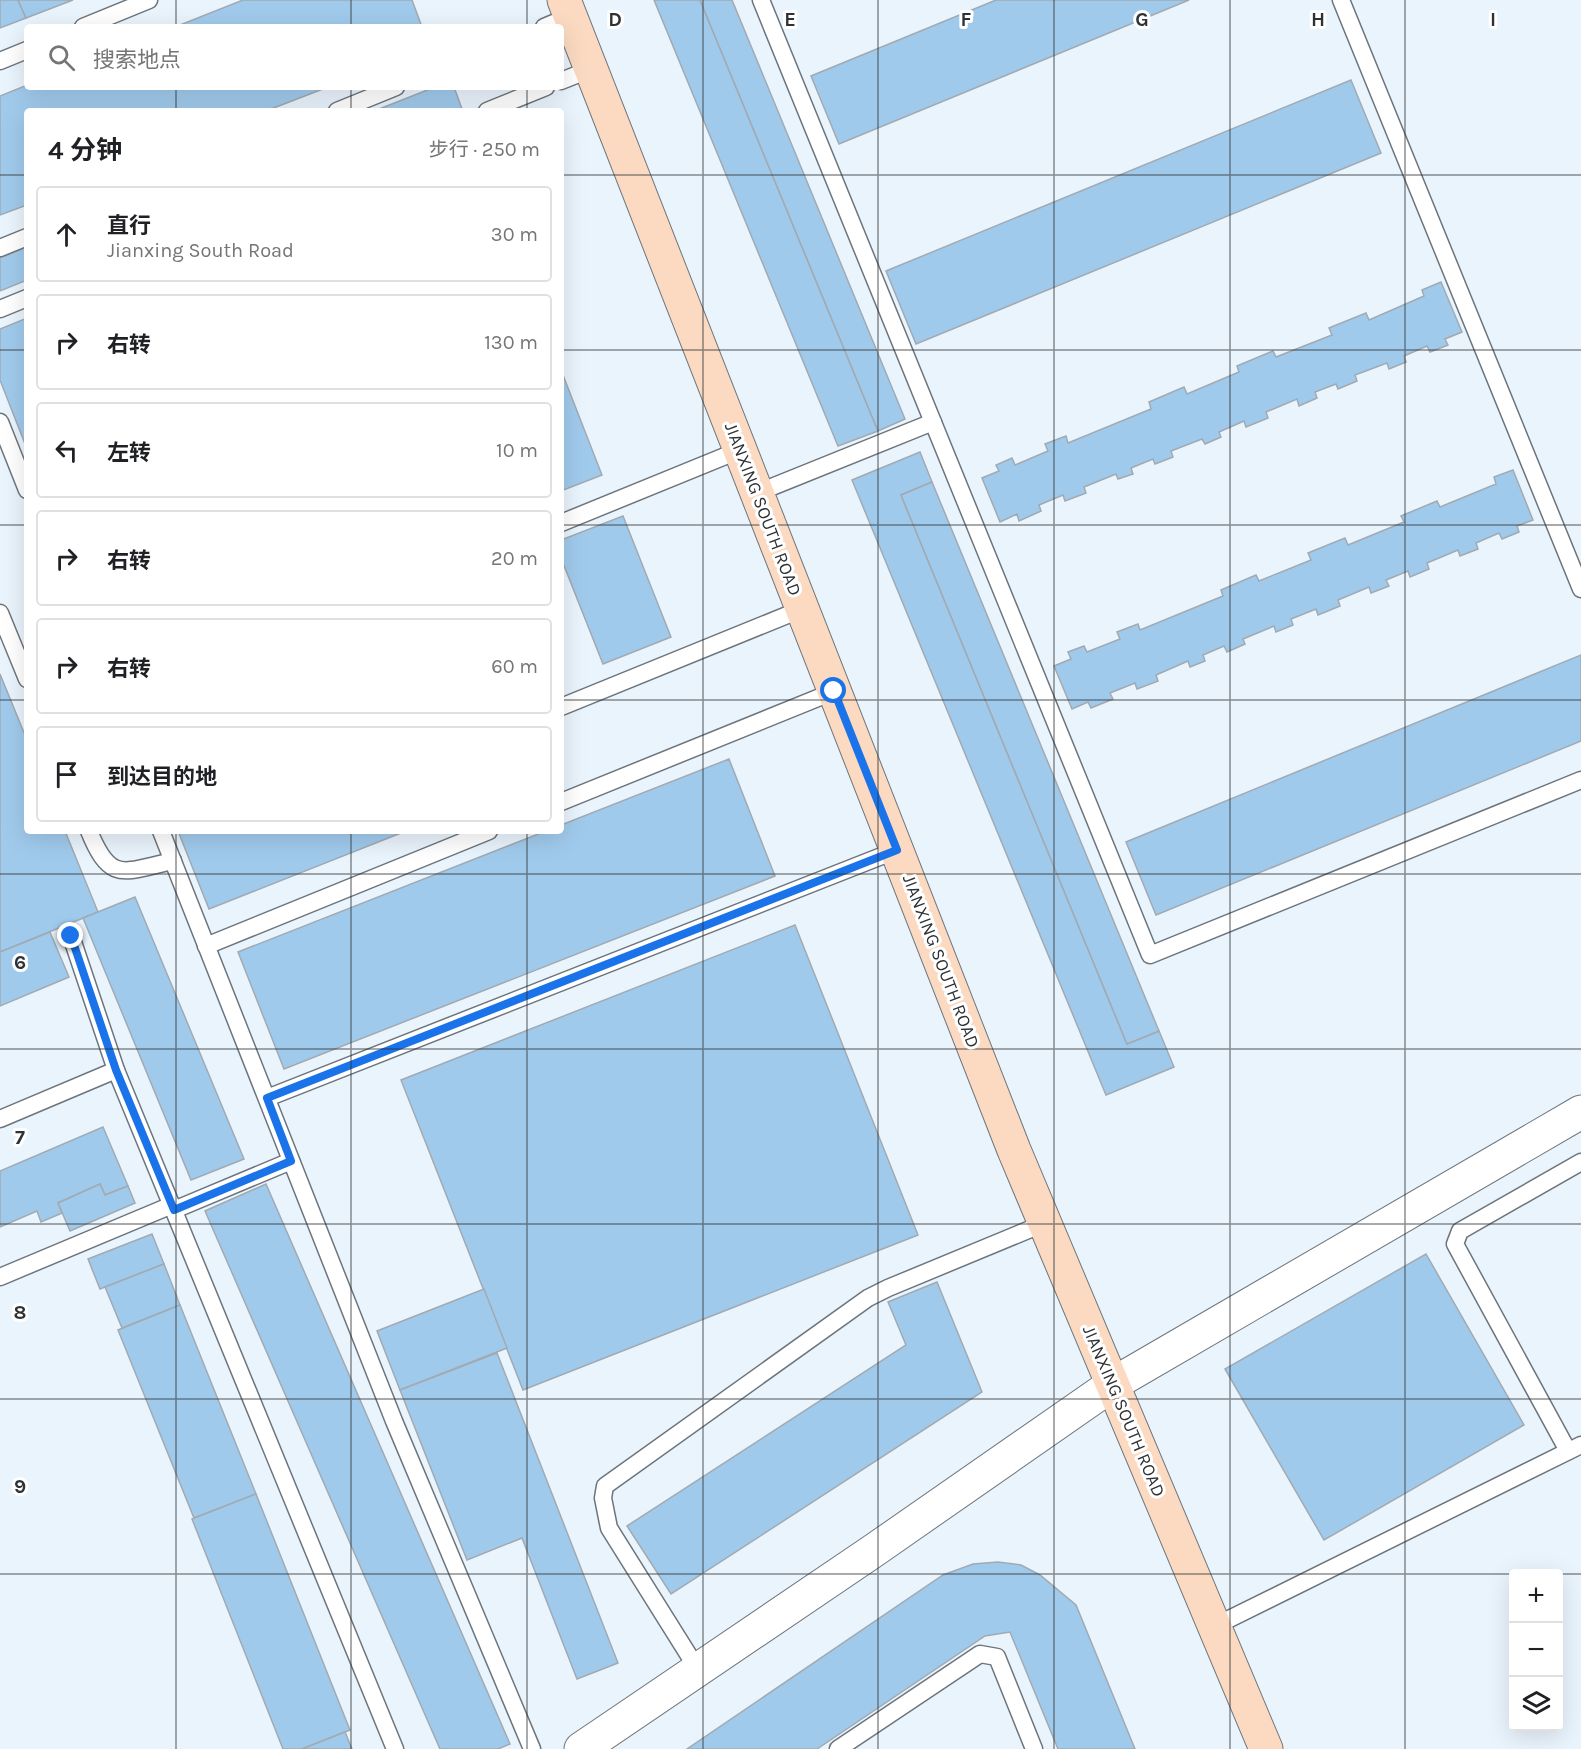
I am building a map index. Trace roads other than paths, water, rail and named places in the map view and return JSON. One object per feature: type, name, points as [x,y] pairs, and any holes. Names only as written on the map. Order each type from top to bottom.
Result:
[{"type":"street","name":"JIANXING SOUTH ROAD","points":[[564,32],[576,75],[740,450],[1014,1150],[1266,1749]]},
{"type":"street","points":[[580,1749],[873,1551],[1113,1384],[1581,1112]]},
{"type":"lane","points":[[90,24],[149,0]]},
{"type":"lane","points":[[761,0],[1150,955],[1581,780]]},
{"type":"lane","points":[[1341,0],[1581,589]]},
{"type":"lane","points":[[0,61],[24,51]]},
{"type":"lane","points":[[345,108],[389,90]]},
{"type":"lane","points":[[494,108],[539,90]]},
{"type":"lane","points":[[0,248],[24,238]]},
{"type":"lane","points":[[0,309],[24,299]]},
{"type":"lane","points":[[0,422],[24,482]]},
{"type":"lane","points":[[757,493],[933,422]]},
{"type":"lane","points":[[564,522],[740,450]]},
{"type":"lane","points":[[564,706],[802,609]]},
{"type":"lane","points":[[0,613],[24,672]]},
{"type":"lane","points":[[564,801],[834,691]]},
{"type":"lane","points":[[90,834],[98,853],[108,865],[122,872],[173,861]]},
{"type":"lane","points":[[162,834],[394,1421],[531,1749]]},
{"type":"lane","points":[[206,946],[481,834]]},
{"type":"lane","points":[[267,1098],[897,850]]},
{"type":"lane","points":[[71,936],[116,1070],[395,1749]]},
{"type":"lane","points":[[0,1119],[116,1070]]},
{"type":"lane","points":[[0,1277],[291,1161]]},
{"type":"lane","points":[[1215,1626],[1574,1448],[1455,1244],[1460,1231],[1581,1162]]},
{"type":"lane","points":[[698,1670],[609,1528],[603,1498],[605,1486],[868,1298],[1045,1223]]},
{"type":"lane","points":[[838,1749],[980,1654],[997,1657],[1034,1749]]}]
